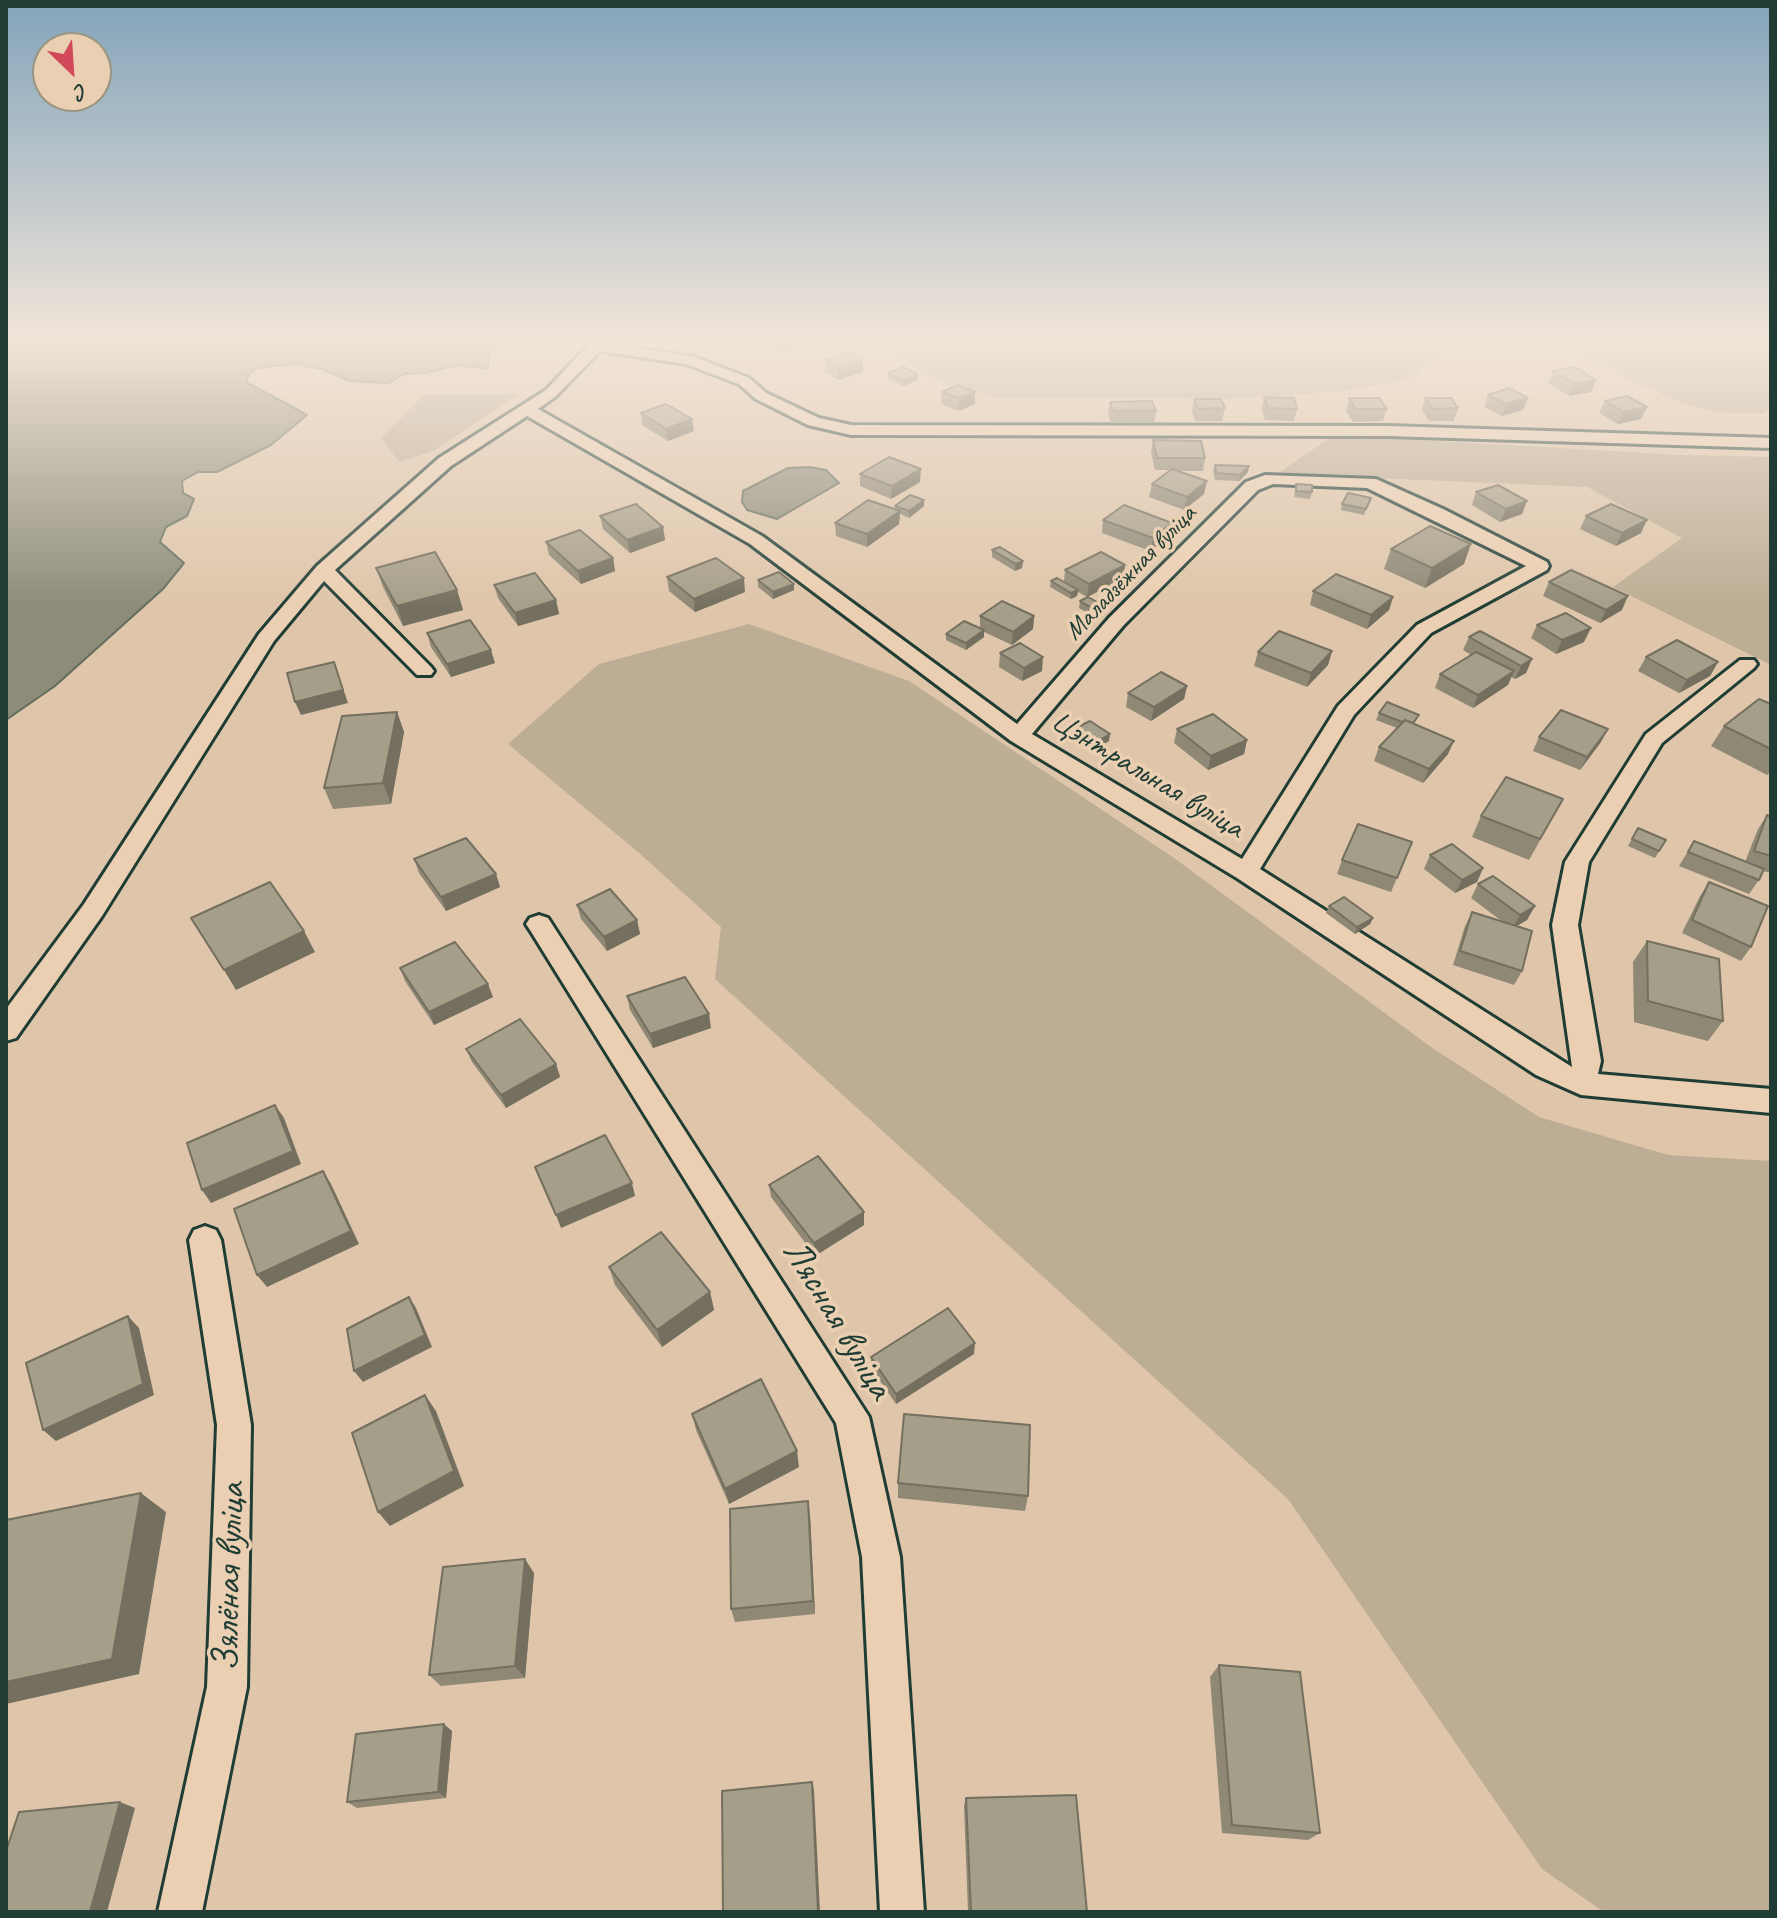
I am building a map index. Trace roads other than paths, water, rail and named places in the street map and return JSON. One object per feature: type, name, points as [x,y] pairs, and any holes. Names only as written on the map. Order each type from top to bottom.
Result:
[{"type":"street","points":[[6,1030],[93,910],[266,638],[324,570],[445,462],[497,429]]},
{"type":"street","name":"Цэнтральная вуліца","points":[[561,429],[756,540],[1019,736],[1246,872],[1546,1067],[1581,1084],[1771,1101]]},
{"type":"street","points":[[844,429],[1315,431],[1771,443]]},
{"type":"street","name":"Маладзёжная вуліца","points":[[1019,736],[1116,622],[1252,486],[1271,479],[1370,483],[1437,513],[1540,566],[1424,629],[1346,711],[1246,872]]},
{"type":"street","points":[[324,570],[424,671]]},
{"type":"street","points":[[1581,1084],[1587,1061],[1565,925],[1577,862],[1654,739],[1747,664]]},
{"type":"street","name":"Лясная вуліца","points":[[539,924],[852,1417],[881,1557],[902,1912]]},
{"type":"street","name":"Зялёная вуліца","points":[[180,1912],[227,1687],[234,1425],[205,1240]]}]
